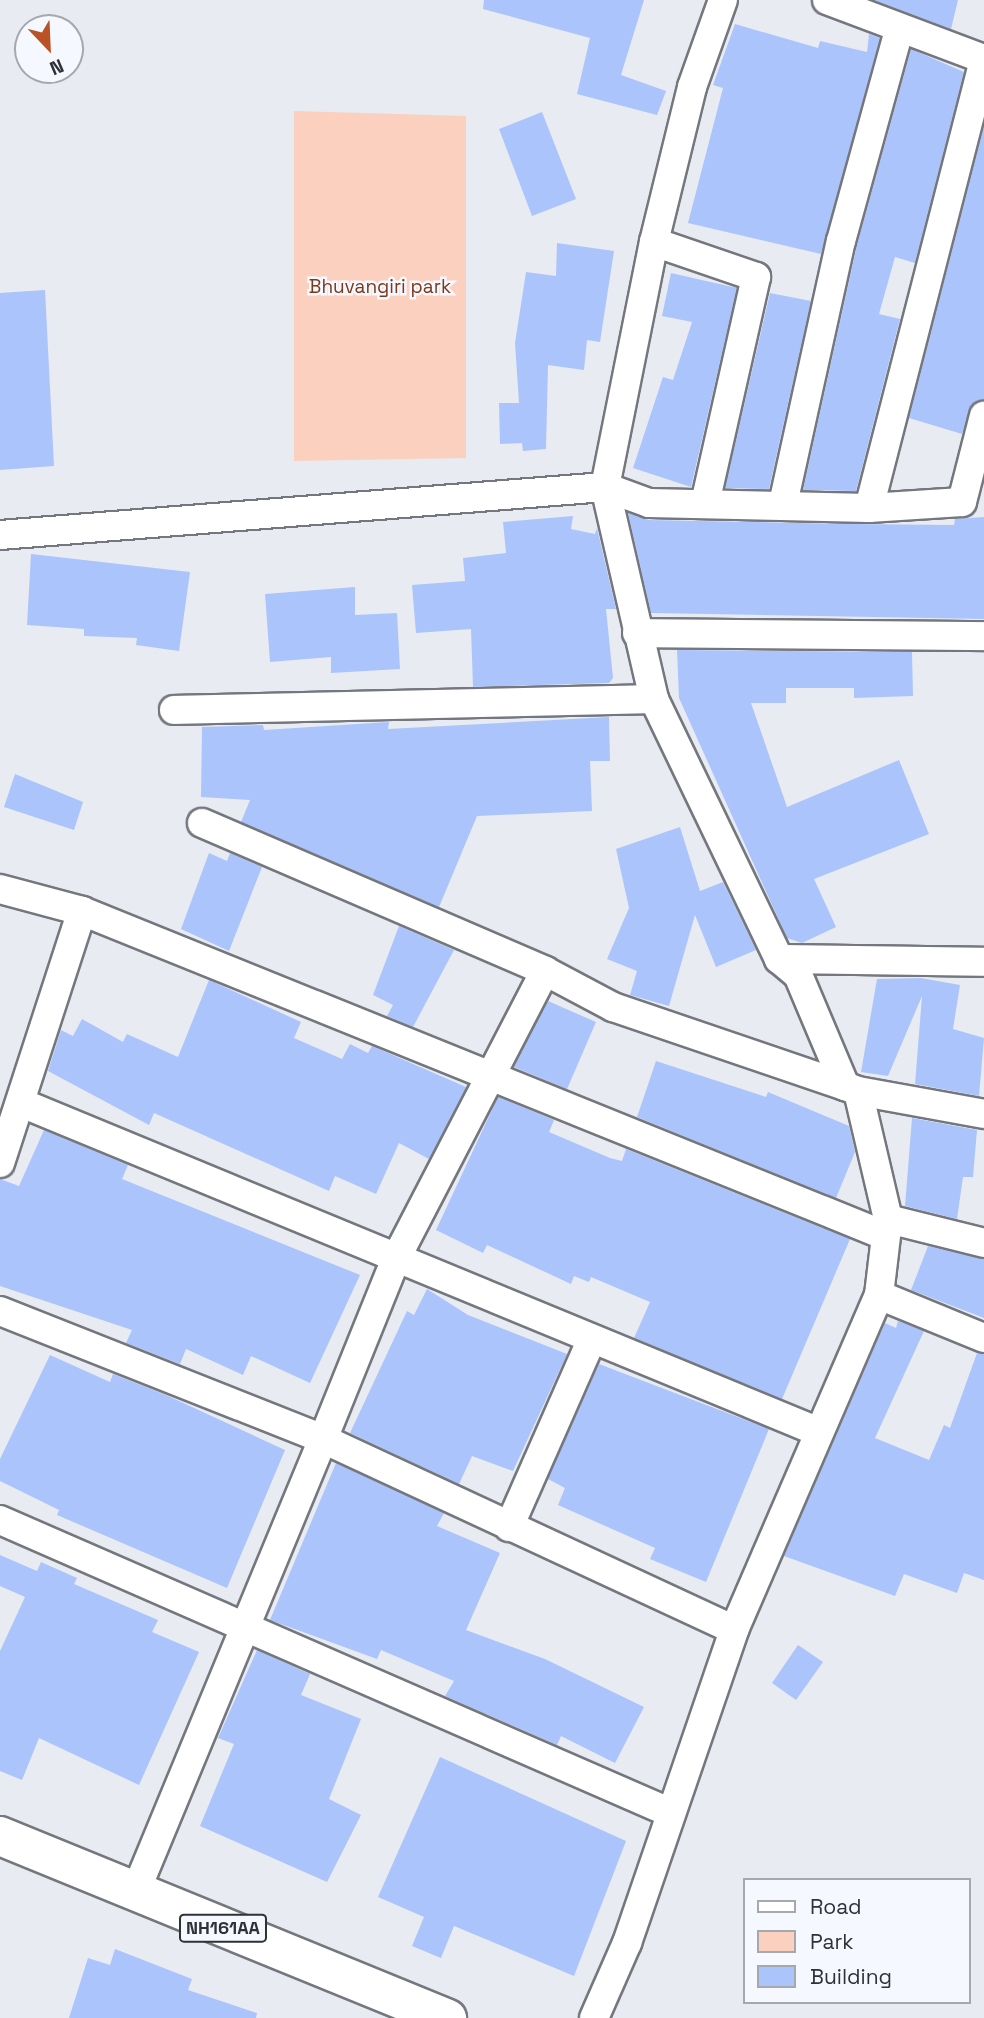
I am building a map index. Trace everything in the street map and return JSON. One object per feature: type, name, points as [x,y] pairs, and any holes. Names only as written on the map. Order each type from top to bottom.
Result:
[{"type":"highway","name":"NH161AA","points":[[0,1836],[447,2018]]},
{"type":"street","points":[[594,2018],[671,1813],[734,1630],[879,1296],[888,1219],[851,1088],[798,975],[779,959],[654,699],[605,487],[654,242],[692,87],[723,0]]},
{"type":"street","points":[[827,0],[899,31],[984,59],[869,508]]},
{"type":"street","points":[[783,504],[841,241],[899,31]]},
{"type":"street","points":[[654,242],[756,276],[705,503]]},
{"type":"street","points":[[0,535],[605,487],[649,503],[869,508],[973,503],[984,416]]},
{"type":"street","points":[[637,633],[984,636]]},
{"type":"street","points":[[174,710],[654,699]]},
{"type":"street","points":[[202,823],[545,971],[613,1007],[851,1088],[984,1114]]},
{"type":"street","points":[[0,889],[82,911],[488,1078],[878,1233],[888,1219]]},
{"type":"street","points":[[0,1163],[24,1104],[82,911]]},
{"type":"street","points":[[779,959],[984,962]]},
{"type":"street","points":[[135,1893],[247,1629],[397,1256],[545,971]]},
{"type":"street","points":[[24,1104],[397,1256],[591,1341],[819,1432]]},
{"type":"street","points":[[888,1219],[984,1243]]},
{"type":"street","points":[[879,1296],[984,1338]]},
{"type":"street","points":[[0,1311],[323,1439],[734,1630]]},
{"type":"street","points":[[509,1527],[591,1341]]},
{"type":"street","points":[[0,1520],[671,1813]]},
{"type":"green space","name":"Bhuvangiri park","points":[[294,111],[466,116],[466,458],[294,461]]},
{"type":"building","points":[[484,0],[644,0],[621,75],[666,91],[657,115],[577,94],[590,38],[483,9]]},
{"type":"building","points":[[874,0],[958,0],[951,29]]},
{"type":"building","points":[[735,24],[818,48],[820,41],[867,52],[869,34],[880,38],[821,254],[688,223],[723,88],[713,85]]},
{"type":"building","points":[[911,49],[964,72],[915,263],[895,257],[879,314],[900,319],[856,491],[803,490],[857,245]]},
{"type":"building","points":[[542,112],[576,199],[532,216],[499,129]]},
{"type":"building","points":[[984,126],[984,400],[972,405],[962,434],[909,418]]},
{"type":"building","points":[[557,243],[614,251],[600,342],[587,340],[584,370],[548,365],[546,449],[523,451],[522,443],[500,444],[499,403],[519,403],[515,343],[526,272],[556,276]]},
{"type":"building","points":[[671,273],[737,288],[691,487],[633,468],[663,377],[673,380],[692,322],[662,316]]},
{"type":"building","points":[[45,290],[54,466],[0,470],[0,293]]},
{"type":"building","points":[[770,293],[811,301],[769,489],[725,488]]},
{"type":"building","points":[[628,513],[649,520],[850,524],[954,525],[955,519],[984,517],[984,619],[651,613]]},
{"type":"building","points":[[573,516],[571,529],[595,534],[597,528],[616,609],[606,609],[613,678],[609,683],[473,687],[471,629],[416,633],[412,585],[465,581],[463,558],[506,553],[503,522]]},
{"type":"building","points":[[31,554],[190,572],[179,651],[136,645],[137,638],[84,636],[84,629],[27,625]]},
{"type":"building","points":[[355,587],[355,615],[397,613],[400,669],[331,673],[331,657],[270,662],[265,594]]},
{"type":"building","points":[[677,650],[912,652],[913,696],[854,698],[854,688],[786,688],[786,703],[751,703],[787,807],[899,760],[929,834],[814,879],[836,927],[802,943],[787,938],[679,698]]},
{"type":"building","points":[[609,717],[610,761],[590,761],[592,811],[477,816],[439,907],[241,822],[250,800],[201,797],[202,727],[263,725],[264,730],[389,722],[388,729]]},
{"type":"building","points":[[15,774],[83,802],[74,830],[4,807]]},
{"type":"building","points":[[680,827],[700,891],[723,882],[756,950],[716,967],[695,915],[669,1006],[630,995],[637,971],[607,959],[629,908],[616,849]]},
{"type":"building","points":[[209,853],[227,861],[230,853],[262,867],[229,951],[181,929]]},
{"type":"building","points":[[399,926],[454,950],[413,1027],[387,1016],[393,1005],[373,995]]},
{"type":"building","points":[[921,978],[960,985],[953,1029],[984,1038],[979,1096],[915,1084],[922,996],[888,1076],[861,1072],[877,979]]},
{"type":"building","points":[[209,980],[301,1022],[294,1038],[342,1059],[350,1044],[368,1053],[372,1046],[466,1087],[429,1159],[399,1143],[376,1194],[335,1176],[329,1191],[154,1113],[149,1125],[48,1071],[61,1030],[73,1036],[82,1019],[123,1042],[127,1034],[178,1057]]},
{"type":"building","points":[[548,1001],[596,1022],[567,1089],[514,1067]]},
{"type":"building","points":[[656,1061],[766,1097],[768,1092],[849,1126],[855,1152],[836,1198],[637,1117]]},
{"type":"building","points":[[498,1097],[554,1120],[549,1132],[610,1158],[622,1161],[626,1149],[850,1239],[782,1399],[634,1338],[650,1302],[591,1277],[589,1282],[574,1276],[571,1284],[487,1245],[483,1253],[436,1230]]},
{"type":"building","points":[[912,1118],[977,1130],[973,1177],[963,1177],[957,1219],[905,1206]]},
{"type":"building","points":[[44,1130],[128,1165],[122,1179],[360,1275],[310,1383],[251,1356],[243,1375],[186,1349],[180,1364],[126,1343],[132,1330],[0,1286],[0,1179],[19,1186]]},
{"type":"building","points":[[928,1246],[984,1259],[984,1318],[911,1290]]},
{"type":"building","points":[[427,1289],[468,1315],[567,1354],[513,1471],[472,1456],[459,1484],[350,1433],[407,1311],[414,1315]]},
{"type":"building","points":[[898,1321],[924,1331],[875,1438],[929,1460],[944,1425],[950,1428],[977,1353],[984,1354],[984,1580],[964,1573],[957,1593],[904,1574],[895,1596],[784,1556],[885,1323],[896,1328]]},
{"type":"building","points":[[50,1355],[110,1382],[113,1374],[166,1395],[285,1450],[227,1588],[57,1515],[59,1510],[0,1481],[0,1459]]},
{"type":"building","points":[[599,1364],[769,1429],[706,1582],[650,1559],[655,1548],[558,1505],[565,1488],[548,1479]]},
{"type":"building","points":[[336,1463],[444,1513],[437,1526],[500,1553],[466,1630],[545,1659],[644,1707],[615,1763],[561,1736],[557,1745],[445,1696],[454,1681],[381,1650],[377,1659],[270,1620]]},
{"type":"building","points":[[0,1555],[37,1571],[41,1562],[77,1578],[74,1584],[158,1620],[152,1632],[199,1652],[139,1785],[39,1738],[22,1780],[0,1771],[0,1651],[25,1597],[0,1586]]},
{"type":"building","points":[[798,1645],[823,1662],[796,1700],[772,1683]]},
{"type":"building","points":[[257,1650],[310,1674],[301,1695],[361,1719],[329,1799],[361,1815],[327,1882],[200,1826],[234,1744],[218,1738]]},
{"type":"building","points":[[440,1757],[626,1841],[574,1976],[454,1926],[441,1958],[412,1946],[424,1917],[378,1897]]},
{"type":"building","points":[[115,1949],[192,1979],[188,1990],[257,2013],[256,2018],[69,2018],[88,1958],[110,1965]]}]
